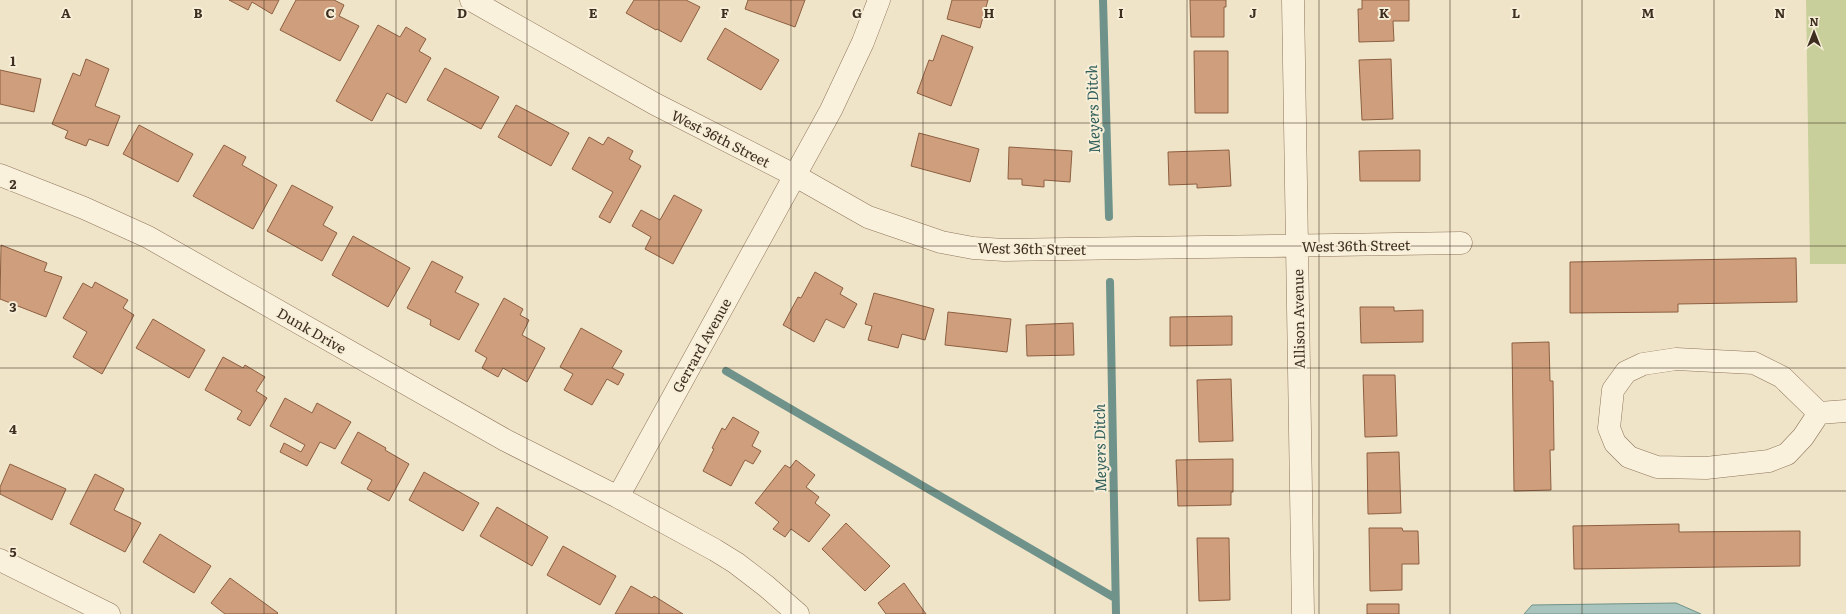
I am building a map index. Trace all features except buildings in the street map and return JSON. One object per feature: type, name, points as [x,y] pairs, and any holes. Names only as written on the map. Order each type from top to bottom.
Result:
[{"type":"street","name":"West 36th Street","points":[[471,0],[655,104],[794,175],[868,217],[928,238],[973,248],[1004,250],[1460,243]]},
{"type":"street","name":"Gerrard Avenue","points":[[618,497],[831,110],[853,64],[878,0]]},
{"type":"street","name":"Allison Avenue","points":[[1292,0],[1303,614]]},
{"type":"street","name":"Dunk Drive","points":[[0,175],[84,208],[148,236],[504,440],[618,497]]},
{"type":"street","points":[[1819,413],[1788,454],[1769,461],[1706,468],[1657,467],[1629,457],[1615,443],[1609,428],[1613,390],[1626,372],[1643,364],[1676,359],[1754,363],[1782,377],[1819,413],[1846,411]]},
{"type":"street","points":[[618,497],[736,562],[798,614]]},
{"type":"street","points":[[0,560],[109,614]]},
{"type":"green space","points":[[1806,0],[1846,0],[1846,264],[1810,264]]},
{"type":"water","points":[[1676,603],[1701,614],[1524,614],[1532,605]]},
{"type":"waterway","name":"Meyers Ditch","points":[[1103,0],[1109,217]]},
{"type":"waterway","name":"Meyers Ditch","points":[[1110,282],[1116,614]]},
{"type":"waterway","points":[[726,371],[1115,598]]}]
